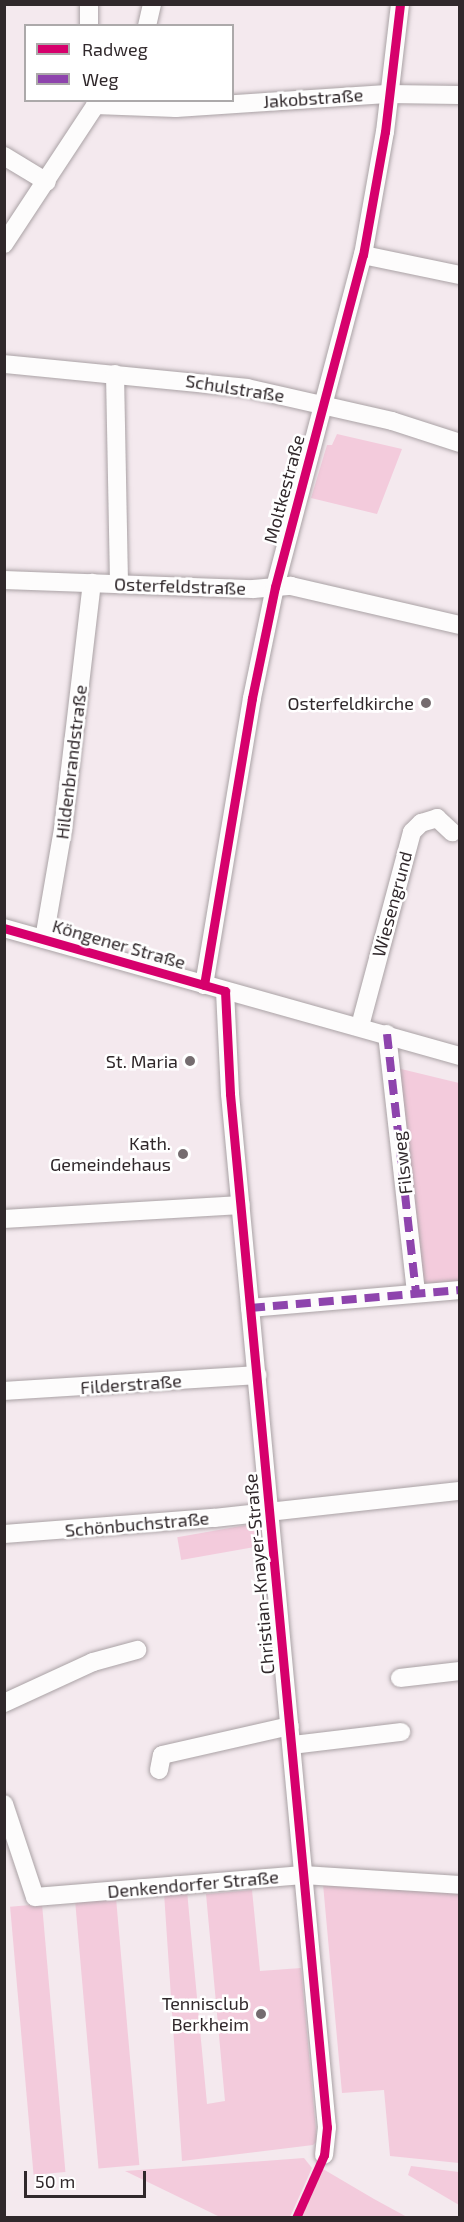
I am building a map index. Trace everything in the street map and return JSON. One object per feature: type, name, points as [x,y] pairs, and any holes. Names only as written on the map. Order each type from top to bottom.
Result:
[{"type":"street","points":[[89,4],[90,24]]},
{"type":"street","points":[[147,24],[152,4]]},
{"type":"street","name":"Moltkestraße","points":[[204,985],[252,698],[275,586],[363,255],[385,132],[387,94],[400,4]]},
{"type":"street","name":"Jakobstraße","points":[[96,102],[183,108],[387,94],[459,95]]},
{"type":"street","points":[[4,244],[96,102]]},
{"type":"street","points":[[4,156],[46,182]]},
{"type":"street","points":[[363,255],[459,275]]},
{"type":"street","name":"Schulstraße","points":[[4,364],[203,382],[324,405],[459,443]]},
{"type":"street","points":[[115,375],[119,584]]},
{"type":"street","name":"Osterfeldstraße","points":[[4,580],[253,589],[275,586],[300,588],[459,625]]},
{"type":"street","name":"Hildenbrandstraße","points":[[44,939],[63,829],[92,583]]},
{"type":"street","name":"Wiesengrund","points":[[360,1026],[412,832],[421,823],[437,818],[452,832]]},
{"type":"street","name":"Köngener Straße","points":[[4,928],[225,991],[360,1026],[459,1056]]},
{"type":"street","name":"Christian-Knayer-Straße","points":[[225,991],[250,1308],[327,2127],[324,2155]]},
{"type":"street","name":"Filsweg","points":[[387,1034],[416,1292]]},
{"type":"street","points":[[4,1219],[241,1205]]},
{"type":"street","points":[[250,1308],[459,1290]]},
{"type":"street","name":"Filderstraße","points":[[4,1391],[257,1375]]},
{"type":"street","name":"Schönbuchstraße","points":[[4,1534],[270,1512],[459,1491]]},
{"type":"street","points":[[4,1703],[93,1662],[137,1650]]},
{"type":"street","points":[[400,1678],[459,1671]]},
{"type":"street","points":[[159,1770],[162,1755],[290,1726]]},
{"type":"street","points":[[292,1745],[401,1732]]},
{"type":"street","name":"Denkendorfer Straße","points":[[4,1804],[35,1898],[303,1875],[459,1885]]},
{"type":"shaded area","points":[[337,434],[402,449],[377,514],[311,498],[327,445],[332,445]]},
{"type":"shaded area","points":[[397,1068],[459,1083],[459,1285],[426,1285],[423,1281]]},
{"type":"shaded area","points":[[258,1523],[262,1546],[181,1560],[177,1537]]},
{"type":"shaded area","points":[[323,1884],[459,1892],[459,2163],[390,2156],[384,2090],[342,2093]]},
{"type":"shaded area","name":"Tennisclub Berkheim","points":[[252,1890],[260,1971],[301,1968],[317,2141],[313,2145],[182,2161],[164,1893],[187,1891],[207,2104],[225,2101],[206,1894]]},
{"type":"shaded area","points":[[116,1898],[139,2165],[99,2169],[75,1902]]},
{"type":"shaded area","points":[[42,1904],[65,2172],[34,2175],[10,1907]]},
{"type":"shaded area","points":[[304,2158],[312,2168],[290,2217],[220,2217],[125,2171]]},
{"type":"shaded area","points":[[411,2166],[459,2172],[459,2205],[408,2175]]},
{"type":"shaded area","points":[[323,2169],[374,2199],[407,2217],[302,2217]]},
{"type":"marked path","points":[[387,1034],[416,1292]]},
{"type":"marked path","points":[[250,1308],[460,1290]]},
{"type":"cycle path","points":[[204,985],[252,698],[275,587],[363,255],[385,132],[400,4]]},
{"type":"cycle path","points":[[4,928],[225,991],[230,1094],[327,2127],[324,2155],[296,2218]]},
{"type":"place","name":"Osterfeldkirche","points":[[426,703]]},
{"type":"place","name":"St. Maria","points":[[190,1061]]},
{"type":"place","name":"Kath. Gemeindehaus","points":[[183,1154]]},
{"type":"place","name":"Tennisclub Berkheim","points":[[261,2014]]}]
